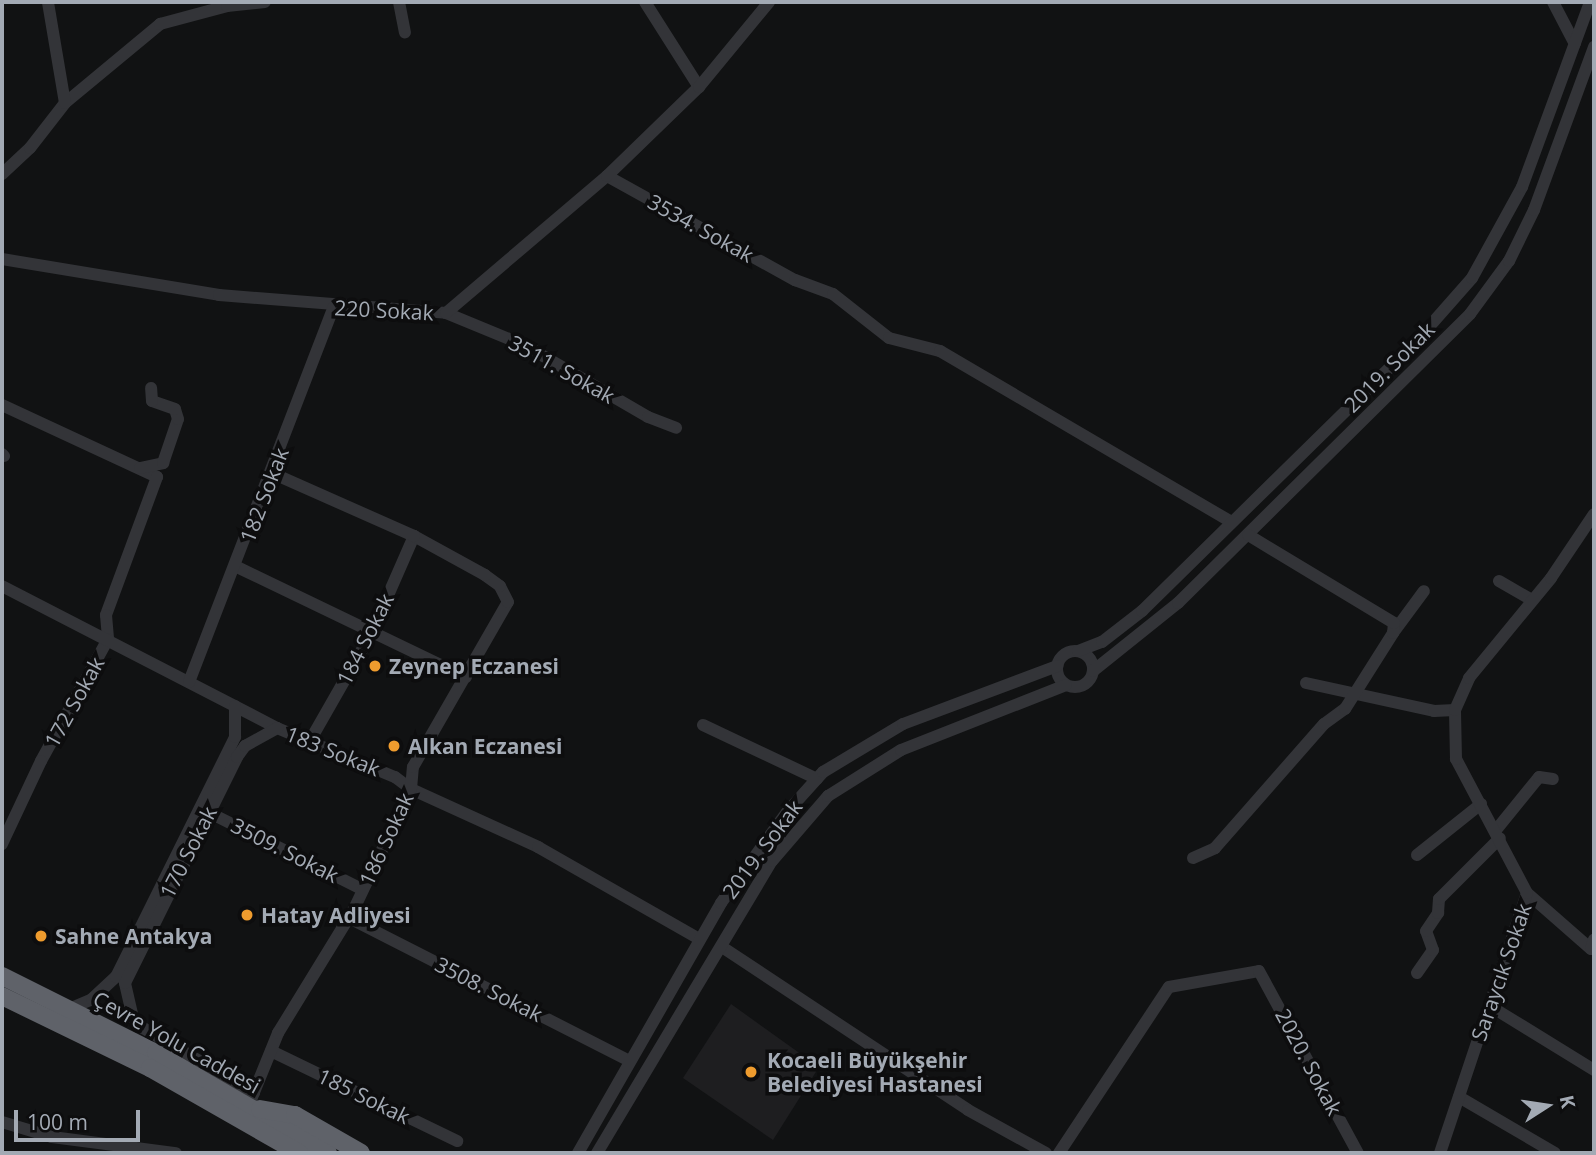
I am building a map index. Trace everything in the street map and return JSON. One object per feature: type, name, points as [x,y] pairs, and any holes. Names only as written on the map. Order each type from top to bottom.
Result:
[{"type":"highway","name":"Çevre Yolu Caddesi","points":[[2,976],[251,1100],[328,1153]]},
{"type":"highway","name":"Çevre Yolu Caddesi","points":[[2,996],[150,1068],[299,1153]]},
{"type":"highway","points":[[251,1100],[295,1115],[361,1153]]},
{"type":"highway","points":[[253,1126],[278,1153]]},
{"type":"street","points":[[48,2],[65,103]]},
{"type":"street","points":[[2,174],[30,149],[65,103],[160,24],[227,6],[265,2]]},
{"type":"street","points":[[399,2],[405,32]]},
{"type":"street","points":[[645,2],[699,88]]},
{"type":"street","name":"220 Sokak","points":[[2,259],[219,295],[334,307],[446,313],[607,176],[699,88],[769,2]]},
{"type":"street","points":[[1553,2],[1575,44]]},
{"type":"street","name":"2019. Sokak","points":[[578,1153],[699,939],[771,833],[817,779],[850,753],[903,724],[1057,666],[1067,653],[1102,642],[1142,611],[1413,345],[1472,278],[1522,187],[1590,2]]},
{"type":"street","name":"2019. Sokak","points":[[597,1153],[772,861],[828,796],[901,750],[1066,685],[1084,685],[1093,671],[1152,627],[1248,535],[1470,314],[1509,261],[1534,209],[1594,47]]},
{"type":"street","name":"3534. Sokak","points":[[607,176],[795,280],[832,294],[889,338],[940,351],[1232,522]]},
{"type":"street","name":"182 Sokak","points":[[189,682],[274,474],[334,307]]},
{"type":"street","name":"3511. Sokak","points":[[446,313],[526,346],[648,416],[676,428]]},
{"type":"street","points":[[2,405],[139,468],[163,463],[178,419],[175,409],[152,401],[151,388]]},
{"type":"street","name":"172 Sokak","points":[[2,844],[41,761],[108,639],[106,615],[158,477],[139,468]]},
{"type":"street","name":"186 Sokak","points":[[251,1100],[271,1051],[349,918],[411,789],[414,768],[508,602],[500,586],[485,575],[414,536],[274,474]]},
{"type":"street","name":"Saraycık Sokak","points":[[1440,1153],[1527,893],[1456,759],[1455,710],[1469,678],[1593,517]]},
{"type":"street","points":[[1248,535],[1394,622],[1393,633]]},
{"type":"street","name":"184 Sokak","points":[[311,739],[372,632],[414,536]]},
{"type":"street","points":[[237,567],[466,677]]},
{"type":"street","points":[[1500,581],[1531,600]]},
{"type":"street","name":"183 Sokak","points":[[2,586],[277,728],[311,739],[411,789],[538,847],[699,939]]},
{"type":"street","points":[[1193,858],[1215,848],[1324,724],[1345,709],[1393,633],[1424,591]]},
{"type":"street","points":[[1078,651],[1091,660],[1093,671]]},
{"type":"street","points":[[1057,666],[1066,685]]},
{"type":"street","points":[[1306,683],[1434,711],[1455,710]]},
{"type":"street","name":"170 Sokak","points":[[69,1010],[92,999],[116,977],[235,737],[235,706]]},
{"type":"street","points":[[704,725],[817,779]]},
{"type":"street","name":"170 Sokak","points":[[251,1100],[142,1028],[133,1018],[125,984],[134,959],[208,812],[246,746],[277,728]]},
{"type":"street","points":[[1417,973],[1433,950],[1426,931],[1438,913],[1439,899],[1498,834],[1539,777],[1553,779]]},
{"type":"street","points":[[1418,855],[1481,804]]},
{"type":"street","name":"3509. Sokak","points":[[208,812],[362,889]]},
{"type":"street","points":[[1527,893],[1593,947]]},
{"type":"street","name":"3508. Sokak","points":[[349,918],[630,1061]]},
{"type":"street","points":[[722,947],[968,1110],[1046,1153]]},
{"type":"street","name":"2020. Sokak","points":[[1059,1153],[1169,987],[1259,971],[1358,1153]]},
{"type":"street","points":[[1490,1006],[1594,1070]]},
{"type":"street","name":"185 Sokak","points":[[271,1051],[457,1141]]},
{"type":"street","points":[[1459,1097],[1555,1153]]},
{"type":"street","points":[[2,1122],[52,1137],[176,1153]]},
{"type":"shaded area","name":"Kocaeli Büyükşehir Belediyesi Hastanesi","points":[[731,1004],[819,1067],[773,1140],[683,1078]]},
{"type":"place","name":"Zeynep Eczanesi","points":[[375,666]]},
{"type":"place","name":"Alkan Eczanesi","points":[[394,746]]},
{"type":"place","name":"Hatay Adliyesi","points":[[247,915]]},
{"type":"place","name":"Sahne Antakya","points":[[41,936]]},
{"type":"place","name":"Kocaeli Büyükşehir Belediyesi Hastanesi","points":[[751,1072]]}]
